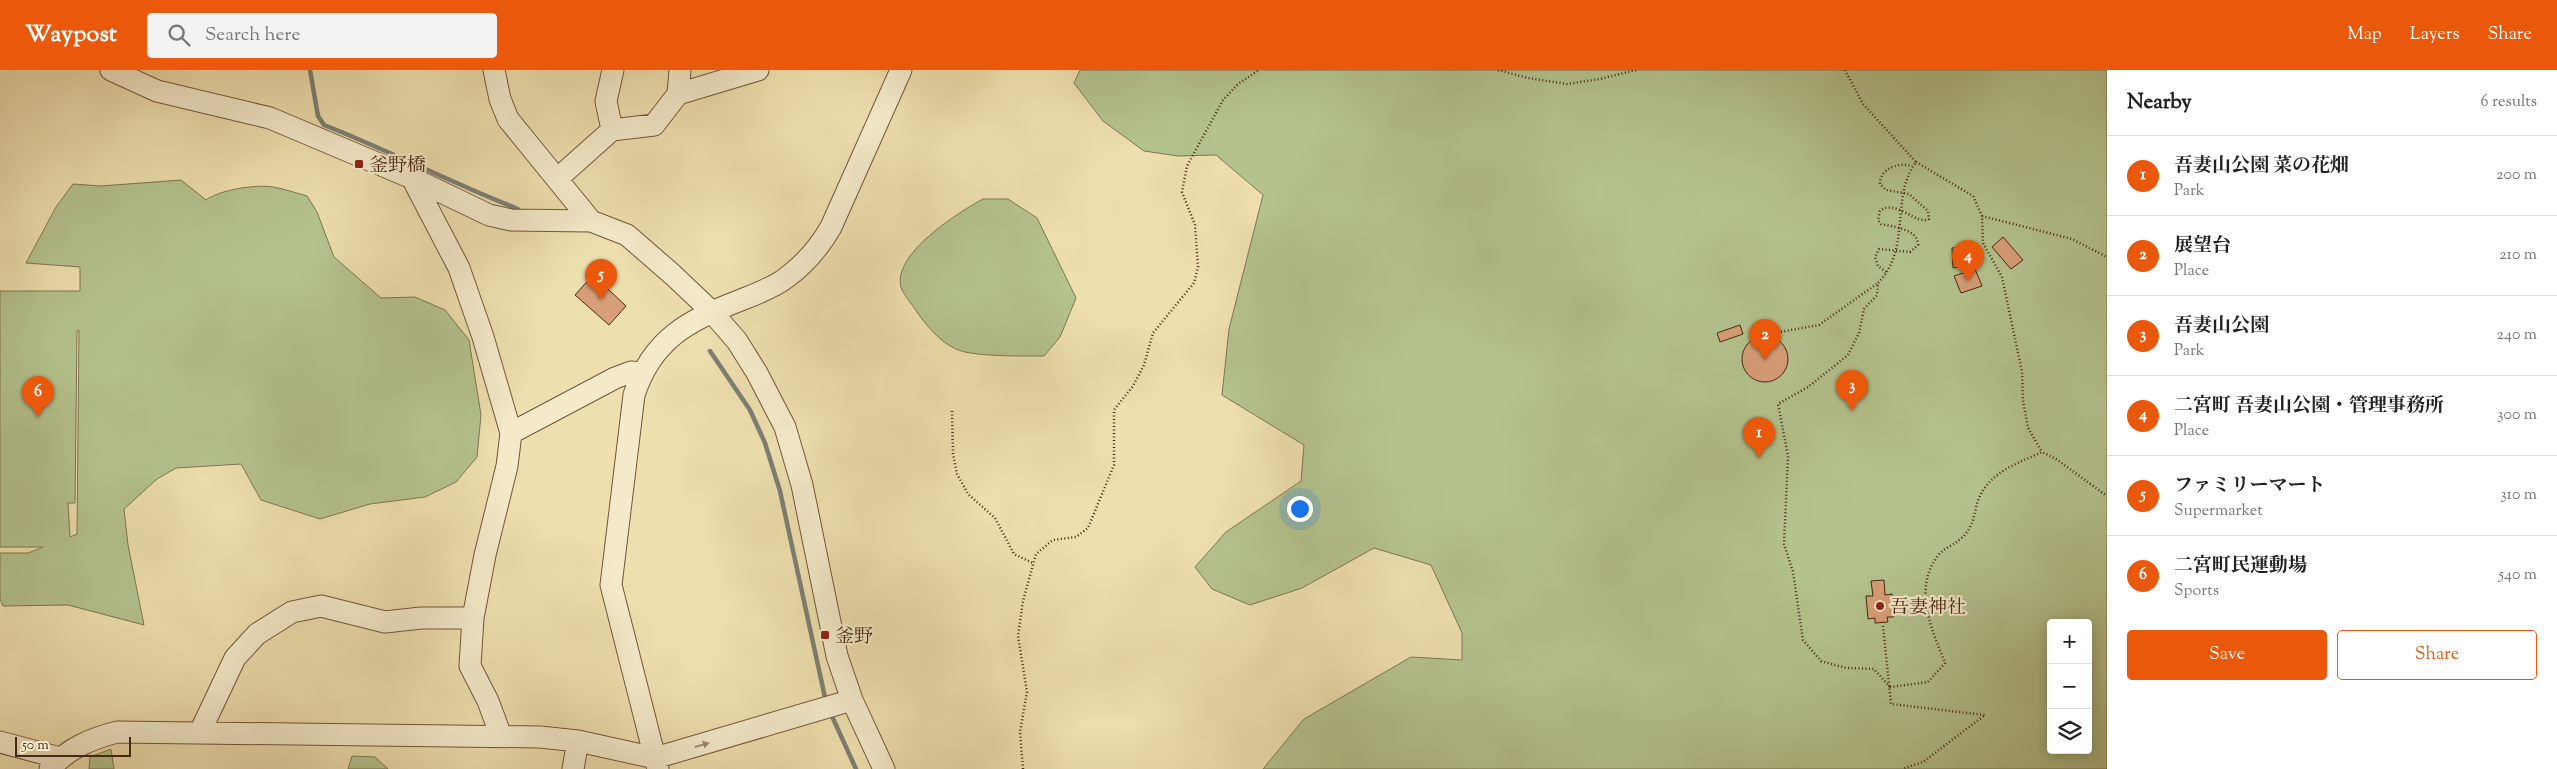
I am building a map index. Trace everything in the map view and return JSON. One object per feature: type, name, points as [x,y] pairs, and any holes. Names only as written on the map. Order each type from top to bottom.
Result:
[{"type":"street","points":[[111,70],[157,91],[270,118],[412,178],[489,215],[511,220],[590,221],[627,235],[712,311],[737,341],[757,373],[785,426],[802,485],[847,702],[884,769]]},
{"type":"street","points":[[494,70],[500,99],[508,119],[590,221]]},
{"type":"street","points":[[612,130],[606,101],[613,70]]},
{"type":"street","points":[[557,179],[612,130],[654,125],[678,94],[680,70]]},
{"type":"street","points":[[678,94],[757,70]]},
{"type":"street","points":[[657,764],[611,585],[634,395],[641,373],[658,348],[686,325],[712,311],[784,280],[820,247],[831,227],[902,70]]},
{"type":"street","points":[[412,178],[459,268],[483,337],[511,433],[507,466],[485,555],[473,618],[470,666],[488,701],[501,736]]},
{"type":"street","points":[[511,433],[615,378],[631,372],[641,373]]},
{"type":"street","points":[[200,732],[235,658],[257,634],[292,612],[321,606],[385,622],[420,618],[473,618]]},
{"type":"street","points":[[0,742],[55,763],[96,738],[117,732],[501,736],[578,741],[657,764],[847,702]]},
{"type":"street","points":[[573,769],[578,741]]},
{"type":"path","points":[[1023,769],[1020,732],[1027,692],[1018,636],[1022,601],[1036,554],[1053,540],[1076,537],[1088,528],[1114,465],[1114,410],[1133,386],[1144,365],[1153,333],[1194,283],[1198,267],[1195,226],[1182,192],[1187,166],[1223,100],[1238,84],[1260,70]]},
{"type":"path","points":[[1498,70],[1528,78],[1567,84],[1600,80],[1636,70]]},
{"type":"path","points":[[1846,70],[1863,104],[1916,162],[1973,196],[1982,216],[1984,242],[2002,277],[2022,372],[2023,402],[2028,428],[2042,452],[2056,459],[2107,496]]},
{"type":"path","points":[[1774,333],[1820,325],[1878,283],[1886,272],[1896,250],[1908,172],[1916,162]]},
{"type":"path","points":[[1886,272],[1876,261],[1877,252],[1884,248],[1910,252],[1918,245],[1918,239],[1914,233],[1881,224],[1878,215],[1883,208],[1902,210],[1920,220],[1928,219],[1928,211],[1904,192],[1886,190],[1880,184],[1880,180],[1890,167],[1895,165],[1912,166]]},
{"type":"path","points":[[1982,216],[2072,239],[2107,257]]},
{"type":"path","points":[[1878,283],[1877,295],[1864,309],[1859,333],[1848,355],[1808,387],[1778,404],[1788,456],[1784,544],[1793,572],[1803,640],[1821,661],[1846,668],[1874,669],[1890,687]]},
{"type":"path","points":[[952,411],[953,454],[957,474],[968,494],[995,518],[1014,554],[1033,563]]},
{"type":"path","points":[[1890,687],[1928,682],[1945,663],[1926,613],[1927,576],[1937,556],[1960,542],[1970,527],[1979,497],[1995,475],[2042,452]]},
{"type":"path","points":[[1883,626],[1891,704],[1985,715],[1923,762],[1902,769]]},
{"type":"green space","points":[[1080,70],[2107,70],[2107,769],[1263,769],[1304,719],[1411,657],[1462,660],[1462,633],[1431,565],[1374,548],[1302,588],[1250,605],[1212,589],[1195,567],[1226,532],[1301,481],[1304,445],[1222,395],[1229,329],[1263,195],[1216,155],[1178,156],[1144,151],[1103,121],[1074,83]]},
{"type":"green space","points":[[181,180],[206,200],[220,193],[257,186],[277,188],[307,196],[317,212],[334,257],[381,298],[415,297],[445,310],[469,340],[481,415],[477,457],[456,482],[425,497],[370,504],[320,519],[261,500],[241,464],[176,468],[157,479],[124,509],[128,545],[144,625],[68,605],[3,606],[0,599],[0,553],[28,553],[43,547],[0,547],[0,291],[80,291],[80,267],[26,263],[56,207],[73,184],[101,186]],"holes":[[[79,330],[77,534],[70,537],[68,503],[75,503],[77,331]]]},
{"type":"green space","points":[[983,199],[1008,199],[1037,218],[1076,298],[1060,337],[1044,356],[986,355],[956,349],[945,342],[928,326],[902,290],[901,274],[907,261],[917,248],[944,224]]},
{"type":"green space","points":[[111,749],[114,769],[89,769],[90,757]]},
{"type":"green space","points":[[352,756],[375,757],[388,769],[348,769]]},
{"type":"building","points":[[2003,237],[2023,260],[2011,269],[1992,247]]},
{"type":"building","points":[[1972,246],[1974,265],[1953,268],[1952,248]]},
{"type":"building","points":[[1975,269],[1982,286],[1961,293],[1954,276]]},
{"type":"building","points":[[593,275],[626,306],[609,325],[575,295]]},
{"type":"building","points":[[1740,325],[1743,334],[1720,342],[1717,333]]},
{"type":"building","points":[[1765,336],[1778,340],[1784,346],[1788,359],[1784,372],[1778,378],[1765,382],[1752,378],[1746,372],[1742,359],[1746,346],[1752,340]]},
{"type":"building","name":"吾妻神社","points":[[1884,580],[1885,595],[1892,594],[1894,617],[1887,617],[1888,622],[1875,623],[1875,618],[1868,619],[1866,596],[1873,596],[1871,581]]},
{"type":"waterway","points":[[310,70],[318,116],[324,125],[518,209]]},
{"type":"waterway","points":[[710,351],[750,410],[765,443],[780,491],[826,702]]},
{"type":"waterway","points":[[831,714],[856,769]]},
{"type":"place","name":"釜野橋","points":[[359,164]]},
{"type":"place","name":"二宮町 吾妻山公園・管理事務所","points":[[1968,281]]},
{"type":"place","name":"ファミリーマート","points":[[601,300]]},
{"type":"place","name":"展望台","points":[[1765,360]]},
{"type":"place","name":"吾妻山公園","points":[[1852,411]]},
{"type":"place","name":"二宮町民運動場","points":[[38,417]]},
{"type":"place","name":"吾妻山公園 菜の花畑","points":[[1759,458]]},
{"type":"place","name":"吾妻神社","points":[[1880,606]]},
{"type":"place","name":"釜野","points":[[825,635]]}]
